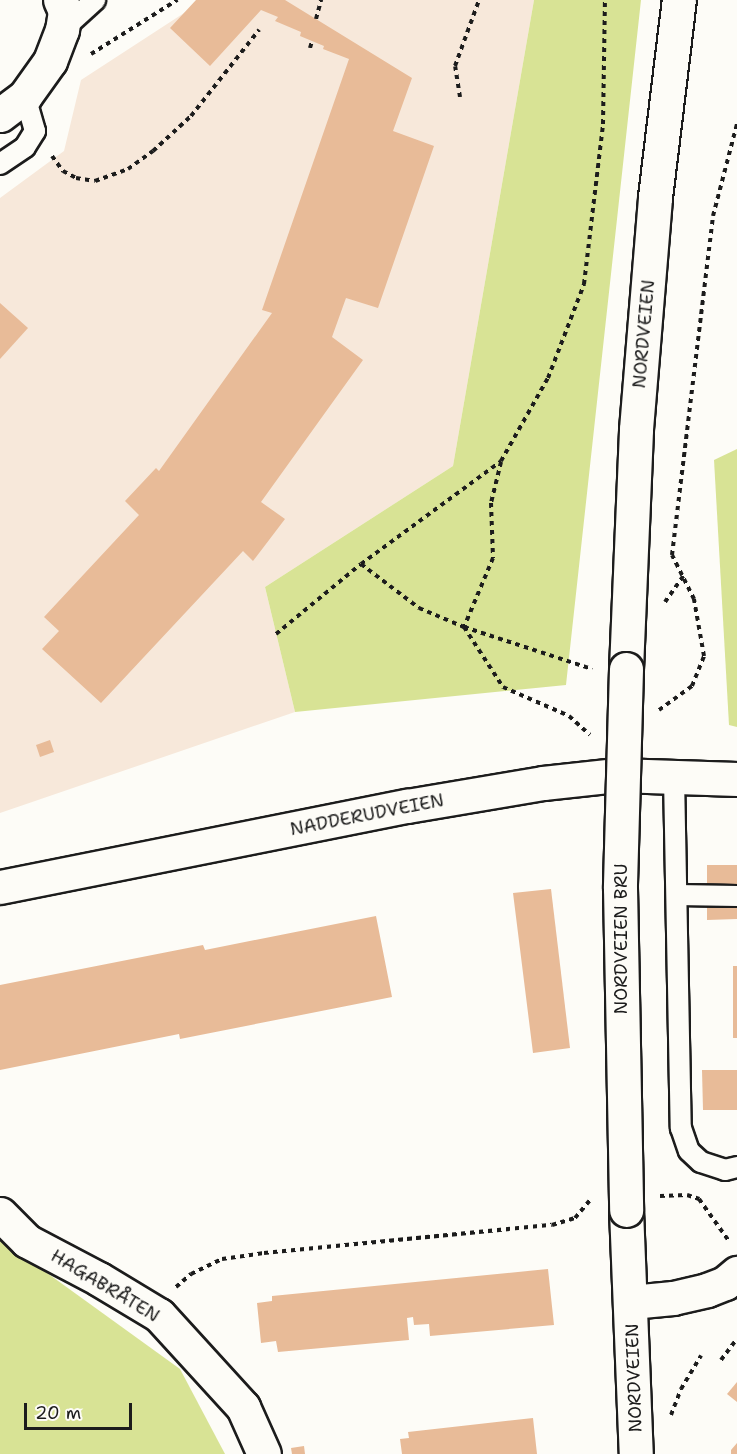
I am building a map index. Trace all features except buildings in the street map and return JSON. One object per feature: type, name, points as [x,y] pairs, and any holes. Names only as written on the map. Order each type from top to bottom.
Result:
[{"type":"main road","name":"NORDVEIEN","points":[[612,670],[639,394],[655,197],[679,0]]},
{"type":"main road","points":[[12,105],[50,61],[61,15]]},
{"type":"main road","name":"NORDVEIEN BRU","points":[[612,670],[620,888],[626,1210]]},
{"type":"main road","name":"NADDERUDVEIEN","points":[[0,886],[407,806],[543,783],[617,775],[737,779]]},
{"type":"main road","name":"NORDVEIEN","points":[[626,1210],[636,1454]]},
{"type":"main road","name":"HAGABRÅTEN","points":[[0,1214],[27,1241],[99,1279],[159,1315],[243,1407],[264,1454]]},
{"type":"main road","name":"NORDVEIEN","points":[[631,1302],[673,1298],[725,1283],[734,1258]]},
{"type":"lane","points":[[61,15],[95,0]]},
{"type":"lane","points":[[0,164],[25,147],[35,131],[12,105]]},
{"type":"lane","points":[[674,777],[681,1128],[688,1151],[701,1162],[724,1170],[737,1167]]},
{"type":"lane","points":[[678,895],[737,896]]},
{"type":"path","points":[[83,59],[177,0]]},
{"type":"path","points":[[316,20],[321,0]]},
{"type":"path","points":[[460,96],[455,66],[479,0]]},
{"type":"path","points":[[464,627],[493,558],[491,502],[501,461],[548,378],[584,284],[603,124],[605,0]]},
{"type":"path","points":[[35,131],[63,171],[76,178],[95,181],[128,169],[153,151],[191,116],[259,30]]},
{"type":"path","points":[[310,48],[312,41]]},
{"type":"path","points":[[649,715],[692,686],[704,656],[694,599],[672,555],[713,216],[737,124]]},
{"type":"path","points":[[276,634],[361,564],[501,461]]},
{"type":"path","points":[[361,564],[419,608],[464,627],[612,670]]},
{"type":"path","points":[[663,606],[683,576]]},
{"type":"path","points":[[464,627],[503,687],[569,716],[596,741]]},
{"type":"path","points":[[687,1195],[699,1199],[706,1207],[734,1258]]},
{"type":"path","points":[[159,1315],[179,1284],[206,1265],[222,1260],[264,1253],[552,1225],[575,1218],[591,1199]]},
{"type":"path","points":[[721,1360],[737,1339]]},
{"type":"path","points":[[670,1417],[681,1389],[701,1356]]},
{"type":"shaded area","points":[[204,0],[534,0],[453,466],[265,587],[295,712],[0,813],[0,198],[64,151],[81,80]]},
{"type":"green space","points":[[534,0],[641,0],[566,685],[295,712],[265,587],[453,466]]},
{"type":"green space","points":[[737,449],[737,727],[729,725],[714,460]]},
{"type":"green space","points":[[0,1239],[180,1369],[225,1454],[0,1454]]}]
